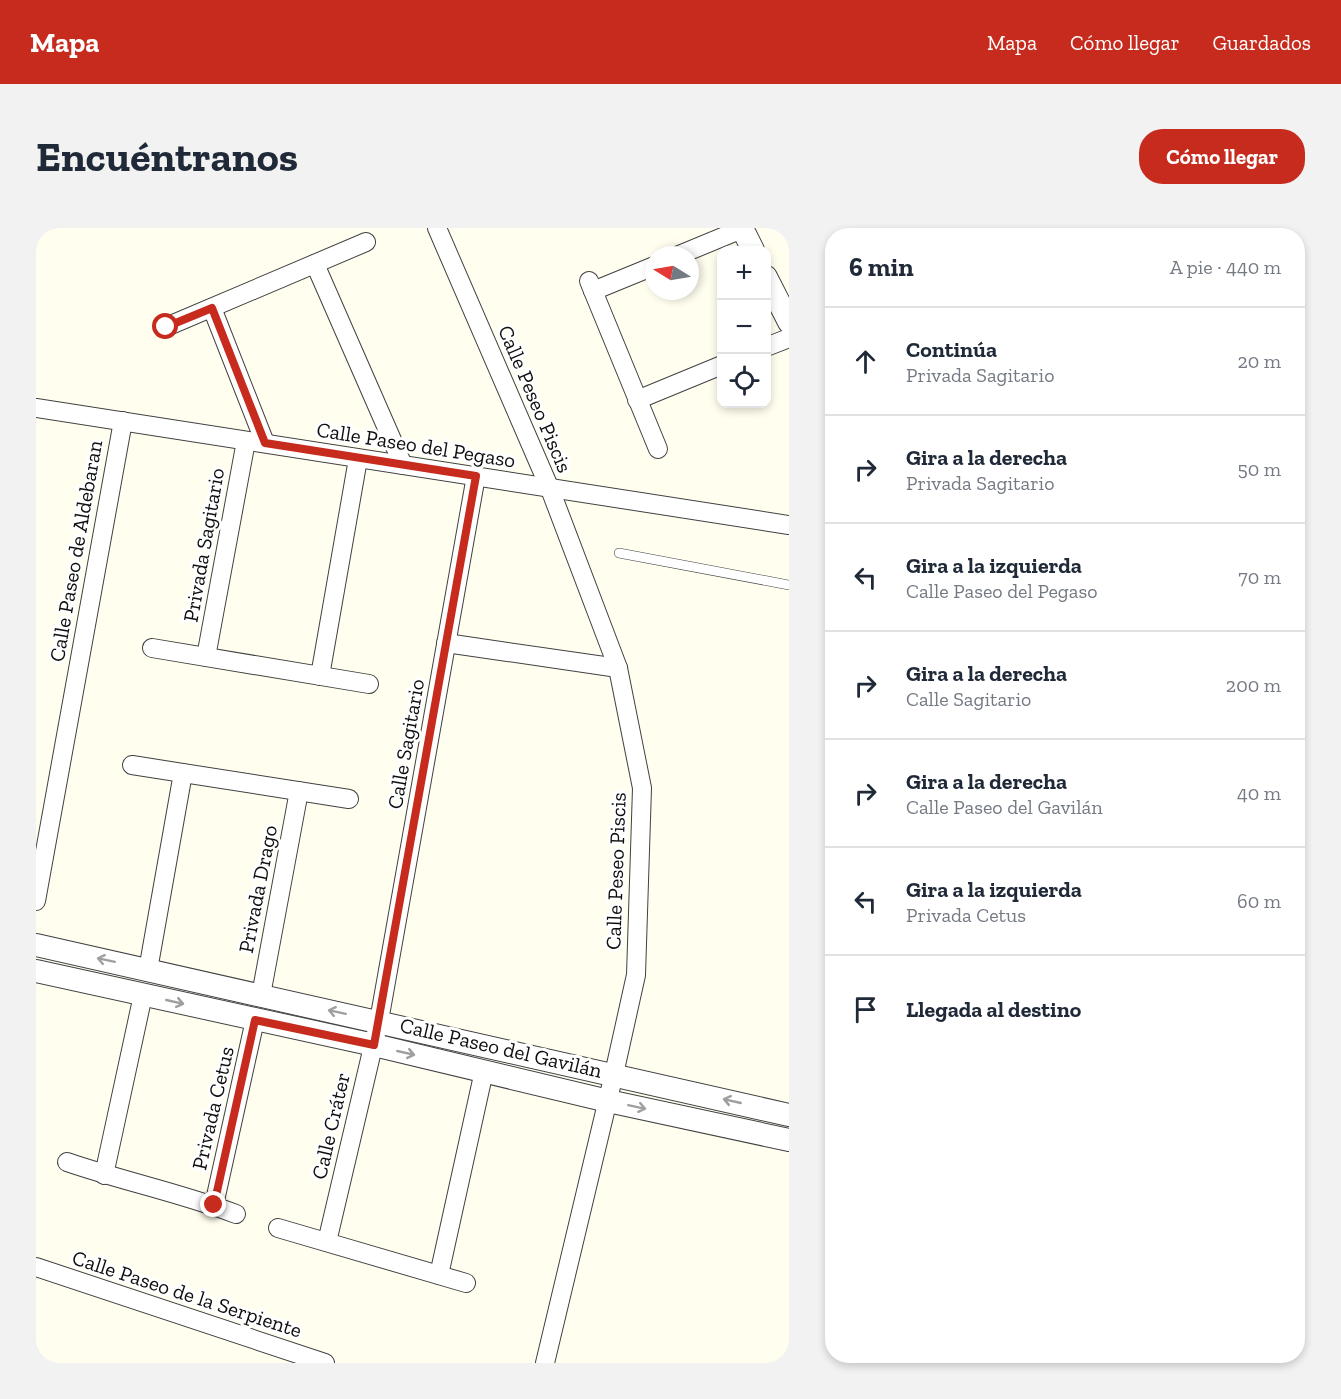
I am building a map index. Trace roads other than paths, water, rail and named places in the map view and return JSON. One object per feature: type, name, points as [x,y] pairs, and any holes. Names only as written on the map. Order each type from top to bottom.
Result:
[{"type":"street","name":"Calle Peseo Piscis","points":[[437,228],[550,489],[618,668],[642,788],[636,975],[545,1363]]},
{"type":"street","points":[[699,247],[742,228],[751,246]]},
{"type":"street","points":[[166,327],[366,242]]},
{"type":"street","points":[[315,264],[403,465]]},
{"type":"street","points":[[645,269],[591,286],[658,449]]},
{"type":"street","points":[[771,287],[789,322]]},
{"type":"street","points":[[212,308],[265,443]]},
{"type":"street","points":[[771,345],[789,338]]},
{"type":"street","points":[[637,400],[717,367]]},
{"type":"street","name":"Calle Paseo del Pegaso","points":[[36,408],[789,525]]},
{"type":"street","name":"Calle Paseo de Aldebaran","points":[[36,901],[123,422]]},
{"type":"street","name":"Privada Sagitario","points":[[206,657],[246,441]]},
{"type":"street","points":[[320,676],[358,459]]},
{"type":"street","name":"Calle Sagitario","points":[[379,1021],[476,476]]},
{"type":"street","points":[[446,643],[618,668]]},
{"type":"street","points":[[152,648],[369,684]]},
{"type":"street","points":[[132,765],[349,799]]},
{"type":"street","points":[[148,970],[183,773]]},
{"type":"street","name":"Privada Drago","points":[[261,995],[299,791]]},
{"type":"street","name":"Calle Paseo del Gavilán","points":[[36,945],[789,1114]]},
{"type":"street","name":"Calle Paseo del Gavilán","points":[[36,971],[374,1045],[608,1101],[789,1140]]},
{"type":"street","points":[[104,1175],[143,994]]},
{"type":"street","name":"Privada Cetus","points":[[214,1205],[255,1020]]},
{"type":"street","name":"Calle Cráter","points":[[327,1242],[379,1021]]},
{"type":"street","points":[[439,1275],[484,1071]]},
{"type":"street","points":[[67,1162],[104,1175],[214,1205],[236,1214]]},
{"type":"street","points":[[278,1228],[466,1283]]},
{"type":"street","name":"Calle Paseo de la Serpiente","points":[[36,1267],[325,1363]]},
{"type":"lane","points":[[619,553],[789,585]]}]
